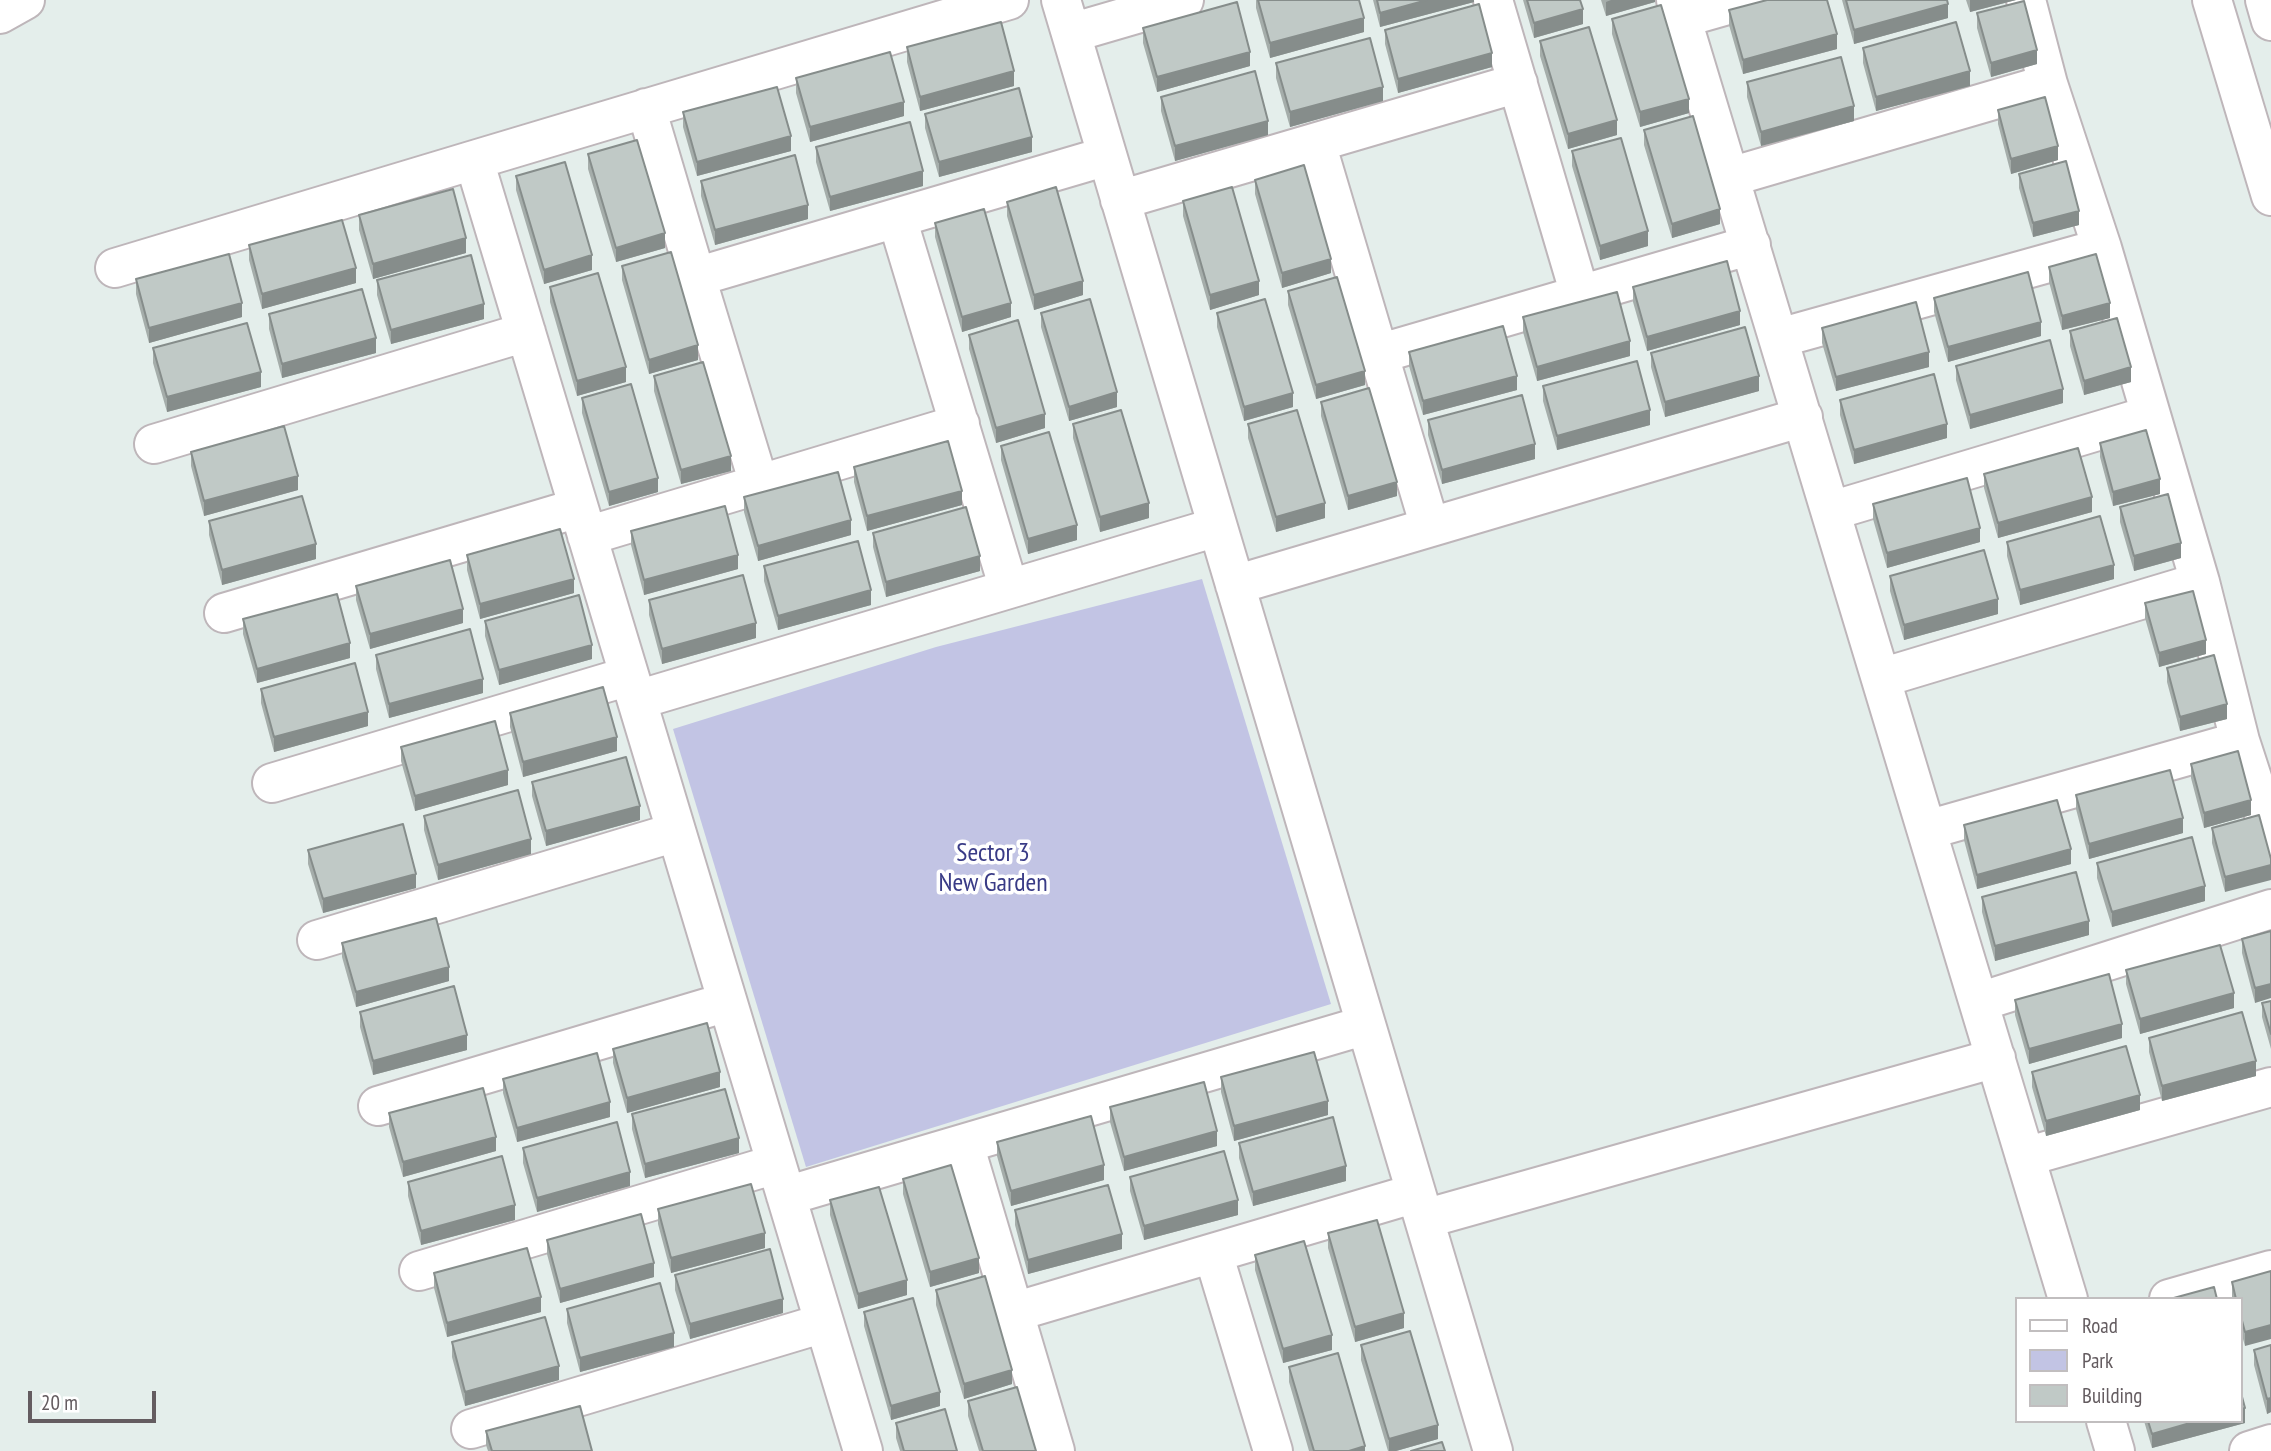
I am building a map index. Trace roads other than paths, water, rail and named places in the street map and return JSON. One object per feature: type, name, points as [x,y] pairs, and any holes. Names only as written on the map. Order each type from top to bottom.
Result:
[{"type":"street","points":[[0,14],[25,0]]},
{"type":"street","points":[[115,268],[1009,0]]},
{"type":"street","points":[[1184,0],[1066,17],[1493,1451]]},
{"type":"street","points":[[1493,0],[1580,295]]},
{"type":"street","points":[[1745,0],[1679,9],[2067,1297]]},
{"type":"street","points":[[2026,0],[2048,84],[2102,248],[2151,415],[2200,583],[2240,741],[2271,836]]},
{"type":"street","points":[[2213,0],[2271,196]]},
{"type":"street","points":[[2264,0],[2271,21]]},
{"type":"street","points":[[1120,200],[1518,83]]},
{"type":"street","points":[[1730,177],[2048,84]]},
{"type":"street","points":[[646,108],[759,484]]},
{"type":"street","points":[[1315,143],[1430,527]]},
{"type":"street","points":[[696,277],[1107,156]]},
{"type":"street","points":[[474,160],[863,1451]]},
{"type":"street","points":[[897,218],[1009,589]]},
{"type":"street","points":[[1378,354],[1751,245]]},
{"type":"street","points":[[1779,338],[2102,248]]},
{"type":"street","points":[[154,444],[526,332]]},
{"type":"street","points":[[1831,510],[2151,415]]},
{"type":"street","points":[[1235,585],[1802,418]]},
{"type":"street","points":[[224,613],[583,522],[759,484],[960,424]]},
{"type":"street","points":[[272,783],[1009,589],[1217,527]]},
{"type":"street","points":[[1881,678],[2200,583]]},
{"type":"street","points":[[1927,830],[2240,741]]},
{"type":"street","points":[[317,940],[676,832]]},
{"type":"street","points":[[1979,1002],[2271,909]]},
{"type":"street","points":[[377,1106],[727,1002]]},
{"type":"street","points":[[419,1271],[781,1180],[964,1144],[1366,1025]]},
{"type":"street","points":[[1014,1312],[1213,1253],[1420,1206],[1996,1058]]},
{"type":"street","points":[[2025,1157],[2271,1087]]},
{"type":"street","points":[[964,1144],[1055,1451]]},
{"type":"street","points":[[1213,1253],[1273,1451]]},
{"type":"street","points":[[2176,1297],[2271,1269]]},
{"type":"street","points":[[471,1429],[824,1323]]},
{"type":"street","points":[[2107,1423],[2115,1451]]},
{"type":"street","points":[[2249,1451],[2271,1444]]},
{"type":"park label","name":"Sector 3 New Garden","points":[[993,869]]}]
